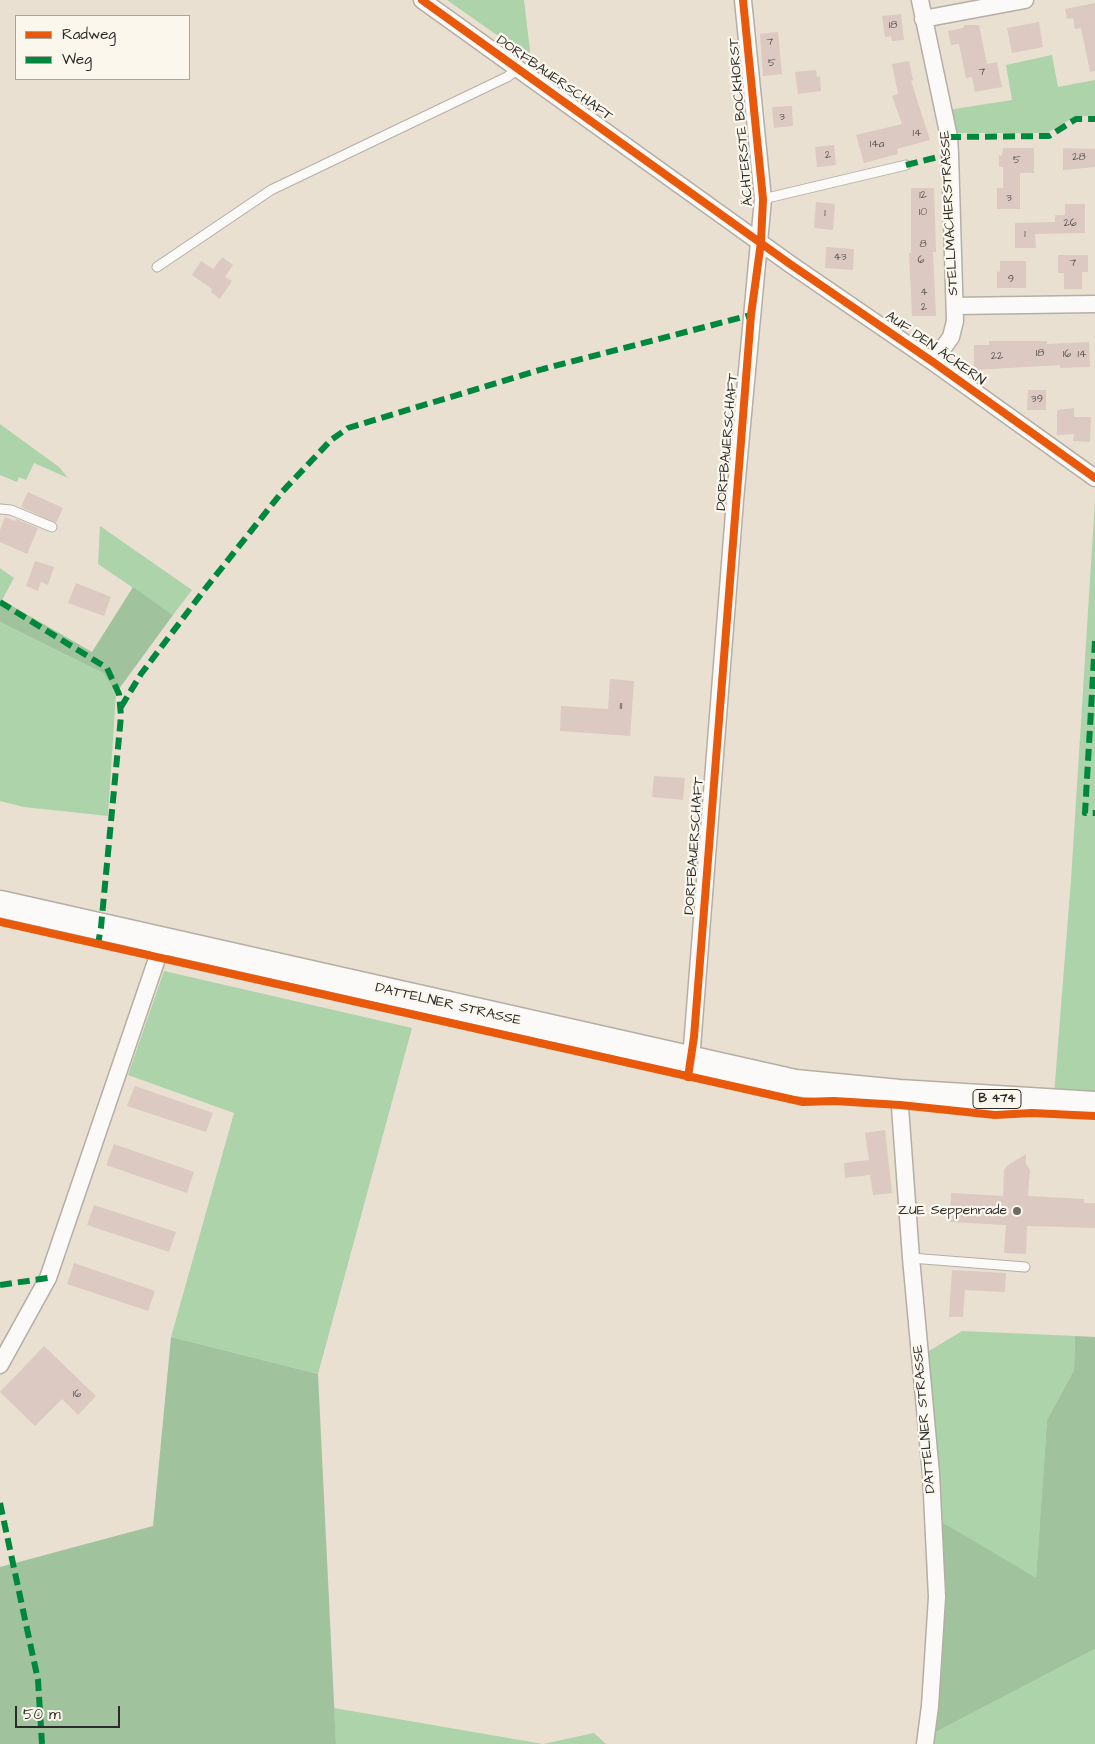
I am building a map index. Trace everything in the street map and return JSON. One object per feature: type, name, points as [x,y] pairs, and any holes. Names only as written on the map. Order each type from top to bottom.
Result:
[{"type":"main road","name":"DATTELNER STRASSE","points":[[0,904],[811,1086],[899,1094],[1095,1105]]},
{"type":"street","name":"DORFBAUERSCHAFT","points":[[422,0],[761,242],[750,325],[692,1060]]},
{"type":"street","name":"ÄCHTERSTE BOCKHORST","points":[[743,0],[763,199],[761,242]]},
{"type":"street","name":"STELLMACHERSTRASSE","points":[[920,0],[949,137],[955,321],[952,338],[933,362]]},
{"type":"street","points":[[923,19],[1025,0]]},
{"type":"street","name":"AUF DEN ÄCKERN","points":[[761,242],[1095,478]]},
{"type":"street","points":[[955,306],[1095,304]]},
{"type":"street","points":[[0,1365],[48,1278],[163,941]]},
{"type":"street","name":"DATTELNER STRASSE","points":[[899,1094],[910,1258],[930,1474],[937,1597],[930,1706],[925,1744]]},
{"type":"lane","name":"DORFBAUERSCHAFT","points":[[156,268],[271,190],[507,77],[518,69]]},
{"type":"lane","name":"ÄCHTERSTE BOCKHORST","points":[[763,199],[906,165]]},
{"type":"lane","points":[[0,509],[11,510],[52,527]]},
{"type":"lane","points":[[910,1258],[1025,1267]]},
{"type":"green space","points":[[447,0],[524,0],[531,59]]},
{"type":"green space","points":[[1052,55],[1058,87],[1095,80],[1095,116],[1076,116],[1047,133],[953,133],[948,110],[1012,100],[1006,65]]},
{"type":"green space","points":[[0,424],[59,467],[68,478],[34,463],[26,480],[19,477],[17,482],[0,475]]},
{"type":"green space","points":[[1095,501],[1095,1097],[1054,1095],[1071,880]]},
{"type":"green space","points":[[100,526],[192,590],[173,615],[98,564]]},
{"type":"green space","points":[[0,568],[14,578],[2,600],[0,599]]},
{"type":"green space","points":[[133,587],[173,615],[116,693],[103,673],[0,622],[0,599],[92,652]]},
{"type":"green space","points":[[0,622],[103,673],[116,693],[108,816],[24,807],[0,801]]},
{"type":"green space","points":[[164,971],[412,1028],[318,1374],[171,1337],[234,1113],[128,1075]]},
{"type":"green space","points":[[962,1331],[1075,1336],[1074,1370],[1047,1420],[1036,1579],[937,1519],[924,1354]]},
{"type":"green space","points":[[1075,1336],[1095,1337],[1095,1649],[932,1734],[937,1519],[1036,1578],[1047,1420],[1074,1370]]},
{"type":"green space","points":[[171,1337],[318,1374],[336,1744],[0,1744],[0,1567],[153,1526]]},
{"type":"green space","points":[[1095,1649],[1095,1744],[930,1744],[932,1734]]},
{"type":"green space","points":[[334,1708],[543,1744],[336,1744]]},
{"type":"green space","points":[[594,1733],[606,1744],[543,1744]]},
{"type":"building","points":[[1095,3],[1095,71],[1090,72],[1081,28],[1075,29],[1073,18],[1067,19],[1065,9]]},
{"type":"building","points":[[901,14],[904,40],[892,41],[891,36],[885,37],[882,16]]},
{"type":"building","points":[[1039,22],[1043,47],[1012,53],[1007,28]]},
{"type":"building","points":[[965,25],[979,25],[987,64],[997,62],[1002,87],[975,92],[972,77],[966,78],[959,44],[951,45],[948,31],[963,28]]},
{"type":"building","points":[[778,32],[782,74],[763,76],[760,34]]},
{"type":"building","points":[[909,61],[913,80],[911,81],[930,140],[897,149],[898,154],[864,163],[856,135],[902,124],[892,96],[898,94],[892,64]]},
{"type":"building","points":[[816,70],[817,77],[820,76],[821,91],[798,94],[795,72]]},
{"type":"building","points":[[792,106],[793,126],[774,128],[772,107]]},
{"type":"building","points":[[834,145],[836,165],[817,167],[815,147]]},
{"type":"building","points":[[1003,148],[1034,148],[1034,173],[1020,173],[1020,209],[997,209],[997,188],[1003,188],[1003,167],[999,167],[999,155],[1002,156]]},
{"type":"building","points":[[1063,148],[1095,149],[1095,167],[1063,170]]},
{"type":"building","points":[[911,188],[934,188],[936,252],[933,252],[936,316],[912,316],[909,253],[911,253]]},
{"type":"building","points":[[816,202],[835,204],[833,230],[814,228]]},
{"type":"building","points":[[1065,204],[1085,204],[1085,233],[1035,234],[1036,248],[1015,248],[1015,223],[1055,222],[1055,215],[1065,215]]},
{"type":"building","points":[[826,247],[854,249],[853,270],[825,268]]},
{"type":"building","points":[[1058,255],[1088,255],[1088,272],[1082,272],[1082,289],[1064,289],[1064,273],[1058,273]]},
{"type":"building","points":[[222,257],[233,265],[225,277],[232,281],[220,299],[211,292],[212,289],[192,275],[201,261],[213,269]]},
{"type":"building","points":[[1000,261],[1026,261],[1026,288],[997,288],[997,271],[1000,272]]},
{"type":"building","points":[[989,341],[1047,341],[1047,344],[1089,342],[1090,367],[1060,368],[1060,365],[974,370],[974,345],[989,345]]},
{"type":"building","points":[[1028,390],[1046,390],[1046,410],[1027,410]]},
{"type":"building","points":[[1074,408],[1074,417],[1091,417],[1090,442],[1073,441],[1074,434],[1057,435],[1057,410]]},
{"type":"building","points":[[28,492],[63,508],[56,523],[21,507]]},
{"type":"building","points":[[5,517],[15,521],[16,519],[38,528],[27,554],[0,542],[0,530]]},
{"type":"building","points":[[35,561],[54,567],[48,585],[41,582],[38,591],[26,586]]},
{"type":"building","points":[[76,583],[111,597],[104,616],[68,603]]},
{"type":"building","points":[[610,679],[634,681],[630,736],[560,731],[561,706],[608,709]]},
{"type":"building","points":[[654,776],[685,778],[683,800],[652,797]]},
{"type":"building","points":[[135,1086],[213,1113],[206,1132],[127,1106]]},
{"type":"building","points":[[885,1130],[892,1193],[873,1195],[870,1175],[845,1178],[844,1163],[869,1160],[865,1133]]},
{"type":"building","points":[[114,1144],[194,1172],[187,1193],[106,1165]]},
{"type":"building","name":"ZUE Seppenrade","points":[[1026,1154],[1026,1164],[1030,1170],[1028,1196],[1084,1199],[1084,1203],[1095,1203],[1095,1228],[1027,1226],[1026,1254],[1004,1253],[1006,1225],[950,1222],[951,1193],[1003,1196],[1004,1170],[1008,1165]]},
{"type":"building","points":[[94,1205],[176,1232],[169,1252],[87,1225]]},
{"type":"building","points":[[74,1263],[155,1291],[148,1311],[67,1284]]},
{"type":"building","points":[[952,1270],[1006,1273],[1005,1292],[965,1290],[963,1317],[949,1317]]},
{"type":"building","points":[[44,1346],[96,1396],[78,1415],[62,1399],[35,1426],[0,1392]]},
{"type":"marked path","points":[[949,137],[1049,136],[1076,119],[1095,119]]},
{"type":"marked path","points":[[906,165],[950,154]]},
{"type":"marked path","points":[[121,707],[141,674],[282,492],[331,440],[348,428],[543,369],[751,315]]},
{"type":"marked path","points":[[0,602],[107,668],[119,694],[121,716],[98,944]]},
{"type":"marked path","points":[[1095,641],[1085,813],[1095,813]]},
{"type":"marked path","points":[[0,1285],[48,1278]]},
{"type":"marked path","points":[[0,1503],[38,1680],[42,1744]]},
{"type":"cycle path","points":[[422,0],[790,264],[933,362],[1095,478]]},
{"type":"cycle path","points":[[688,1077],[694,1037],[751,315],[761,242],[763,199],[743,0]]},
{"type":"cycle path","points":[[0,922],[803,1102],[834,1101],[900,1105],[995,1115],[1032,1113],[1095,1116]]},
{"type":"place","name":"ZUE Seppenrade","points":[[1017,1211]]}]
